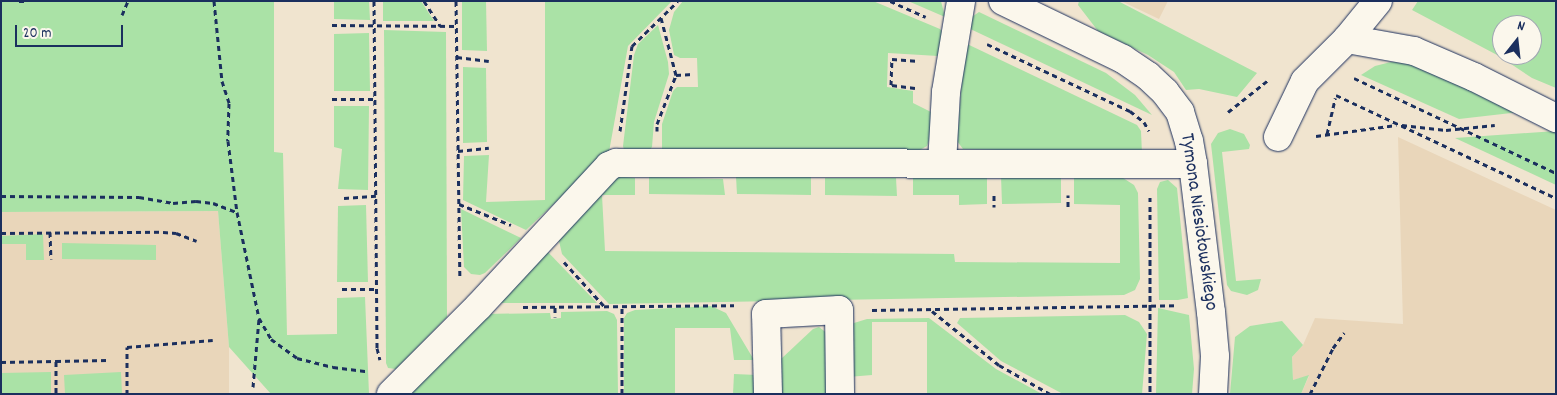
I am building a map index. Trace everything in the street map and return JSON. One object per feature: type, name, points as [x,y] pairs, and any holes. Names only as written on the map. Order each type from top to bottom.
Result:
[{"type":"street","points":[[942,164],[946,92],[961,1]]},
{"type":"street","name":"Tymona Niesiołowskiego","points":[[1003,1],[1123,59],[1148,76],[1166,92],[1180,112],[1189,141],[1193,164],[1209,303],[1215,356],[1212,394]]},
{"type":"street","points":[[1278,137],[1314,72],[1347,40],[1378,1]]},
{"type":"street","points":[[1347,40],[1414,51],[1474,77],[1556,118]]},
{"type":"street","points":[[391,394],[469,315],[609,166],[616,163],[1193,164]]},
{"type":"street","points":[[768,394],[766,314],[839,310],[840,394]]},
{"type":"path","points":[[19,1],[28,1]]},
{"type":"path","points":[[122,15],[128,1]]},
{"type":"path","points":[[214,1],[217,10],[222,81],[229,103],[228,141],[238,212],[259,318],[253,387]]},
{"type":"path","points":[[374,1],[377,348],[381,365]]},
{"type":"path","points":[[424,1],[440,26]]},
{"type":"path","points":[[456,1],[458,151],[469,315],[555,308],[734,305],[766,314]]},
{"type":"path","points":[[616,163],[632,46],[678,1]]},
{"type":"path","points":[[656,164],[657,124],[676,75],[660,18]]},
{"type":"path","points":[[332,26],[457,26]]},
{"type":"path","points":[[457,57],[489,61]]},
{"type":"path","points":[[1228,112],[1280,70],[1314,72],[1464,130],[1556,173]]},
{"type":"path","points":[[1314,72],[1336,95],[1556,198]]},
{"type":"path","points":[[676,75],[693,74]]},
{"type":"path","points":[[1327,134],[1336,95]]},
{"type":"path","points":[[332,99],[375,99]]},
{"type":"path","points":[[1278,137],[1327,134],[1398,124],[1464,130],[1500,124]]},
{"type":"path","points":[[458,151],[489,148]]},
{"type":"path","points":[[1,196],[139,197],[172,203],[196,201],[213,203],[238,212]]},
{"type":"path","points":[[344,198],[376,196]]},
{"type":"path","points":[[50,232],[51,260]]},
{"type":"path","points":[[1,233],[163,232],[176,233],[197,242]]},
{"type":"path","points":[[342,289],[376,289]]},
{"type":"path","points":[[839,310],[1151,307],[1209,303]]},
{"type":"path","points":[[555,308],[555,317]]},
{"type":"path","points":[[622,308],[622,394]]},
{"type":"path","points":[[931,310],[1000,366],[1050,394]]},
{"type":"path","points":[[259,318],[272,339],[297,358],[333,367],[375,372]]},
{"type":"path","points":[[1310,394],[1332,348],[1344,333]]},
{"type":"path","points":[[127,394],[127,347],[213,340]]},
{"type":"path","points":[[1,362],[108,360]]},
{"type":"path","points":[[56,362],[56,394]]},
{"type":"shaded area","points":[[1121,1],[1168,1],[1159,19]]},
{"type":"shaded area","points":[[1398,137],[1556,210],[1556,394],[1301,394],[1309,376],[1293,380],[1292,357],[1303,345],[1315,318],[1403,324]]},
{"type":"shaded area","points":[[218,211],[229,347],[229,394],[1,394],[1,212]]},
{"type":"green space","points":[[1,1],[274,1],[274,152],[283,153],[287,335],[337,334],[337,298],[365,297],[369,394],[271,394],[229,347],[218,211],[1,212]]},
{"type":"green space","points":[[334,1],[369,1],[370,20],[334,19]]},
{"type":"green space","points":[[383,1],[421,1],[434,21],[383,21]]},
{"type":"green space","points":[[462,1],[486,1],[487,51],[462,50]]},
{"type":"green space","points":[[545,1],[672,1],[628,46],[609,152],[526,230],[463,200],[464,156],[489,155],[486,202],[545,200]]},
{"type":"green space","points":[[683,1],[873,1],[940,29],[944,34],[941,53],[938,56],[888,53],[887,87],[913,91],[913,103],[931,112],[930,137],[927,146],[918,151],[662,149],[662,124],[673,91],[677,87],[698,87],[697,58],[680,58],[674,55],[669,30],[674,12]]},
{"type":"green space","points":[[908,1],[941,1],[945,17]]},
{"type":"green space","points":[[1079,1],[1118,1],[1257,73],[1237,97],[1199,89],[1186,90],[1174,72],[1148,55],[1098,31],[1078,5]]},
{"type":"green space","points":[[1418,1],[1556,1],[1556,88],[1532,78],[1512,65],[1542,65],[1542,15],[1492,15],[1492,52],[1412,10]]},
{"type":"green space","points":[[979,12],[1106,73],[1135,95],[1152,115],[964,26],[966,21]]},
{"type":"green space","points":[[658,25],[668,62],[669,74],[654,122],[652,147],[649,151],[624,150],[634,55],[638,44]]},
{"type":"green space","points":[[384,30],[446,32],[447,317],[396,369],[388,368],[386,363]]},
{"type":"green space","points":[[369,33],[370,91],[334,91],[334,34]]},
{"type":"green space","points":[[965,43],[1137,125],[1141,131],[1142,154],[963,149],[957,141]]},
{"type":"green space","points":[[1391,62],[1406,62],[1520,112],[1459,119],[1361,75],[1375,66]]},
{"type":"green space","points":[[463,67],[486,68],[487,142],[463,143]]},
{"type":"green space","points":[[334,106],[369,106],[368,190],[338,189],[342,149],[334,147]]},
{"type":"green space","points":[[1230,129],[1244,134],[1250,145],[1249,149],[1222,152],[1236,281],[1261,279],[1258,290],[1247,295],[1231,291],[1227,285],[1211,144],[1218,133]]},
{"type":"green space","points":[[1556,131],[1556,185],[1455,138]]},
{"type":"green space","points":[[614,176],[635,178],[635,195],[602,195],[605,251],[954,254],[955,262],[1120,263],[1120,205],[1074,204],[1074,178],[1123,178],[1134,185],[1138,193],[1140,279],[1135,290],[1124,295],[609,304],[562,254],[559,237]]},
{"type":"green space","points":[[987,176],[987,204],[959,205],[959,195],[913,195],[913,177]]},
{"type":"green space","points":[[1001,176],[1061,177],[1061,203],[1002,204]]},
{"type":"green space","points":[[649,177],[723,179],[725,195],[649,194]]},
{"type":"green space","points":[[736,177],[811,177],[811,195],[737,194]]},
{"type":"green space","points":[[825,178],[896,178],[897,196],[825,195]]},
{"type":"green space","points":[[1168,180],[1177,188],[1188,298],[1178,300],[1159,300],[1157,189],[1160,182]]},
{"type":"green space","points":[[366,205],[368,282],[337,282],[338,206]]},
{"type":"green space","points":[[461,209],[521,238],[485,273],[480,275],[471,274],[464,267]]},
{"type":"green space","points":[[43,234],[44,260],[26,260],[26,244],[1,244],[1,236]]},
{"type":"green space","points":[[62,243],[156,245],[156,260],[62,259]]},
{"type":"green space","points":[[545,249],[597,303],[492,303]]},
{"type":"green space","points":[[711,306],[726,313],[754,360],[734,360],[730,328],[675,328],[675,394],[624,394],[624,318],[627,313],[635,310]]},
{"type":"green space","points":[[1158,308],[1189,315],[1194,369],[1192,394],[1156,394]]},
{"type":"green space","points":[[607,311],[614,314],[617,320],[618,394],[405,394],[484,314],[550,313],[551,319],[561,318],[561,312]]},
{"type":"green space","points":[[1125,315],[1139,322],[1147,334],[1142,394],[1063,394],[1001,361],[957,323],[960,318]]},
{"type":"green space","points":[[929,318],[996,369],[1042,394],[927,394],[927,322],[872,322],[872,375],[848,377],[850,326],[854,323],[867,319]]},
{"type":"green space","points":[[1282,321],[1303,345],[1292,357],[1293,380],[1309,375],[1301,394],[1230,394],[1235,337],[1250,326]]},
{"type":"green space","points":[[819,327],[828,334],[830,394],[782,394],[781,359],[813,329]]},
{"type":"green space","points":[[51,372],[51,394],[1,394],[1,373]]},
{"type":"green space","points":[[121,372],[122,394],[65,394],[64,375]]},
{"type":"green space","points":[[734,374],[757,375],[757,394],[733,394]]}]
